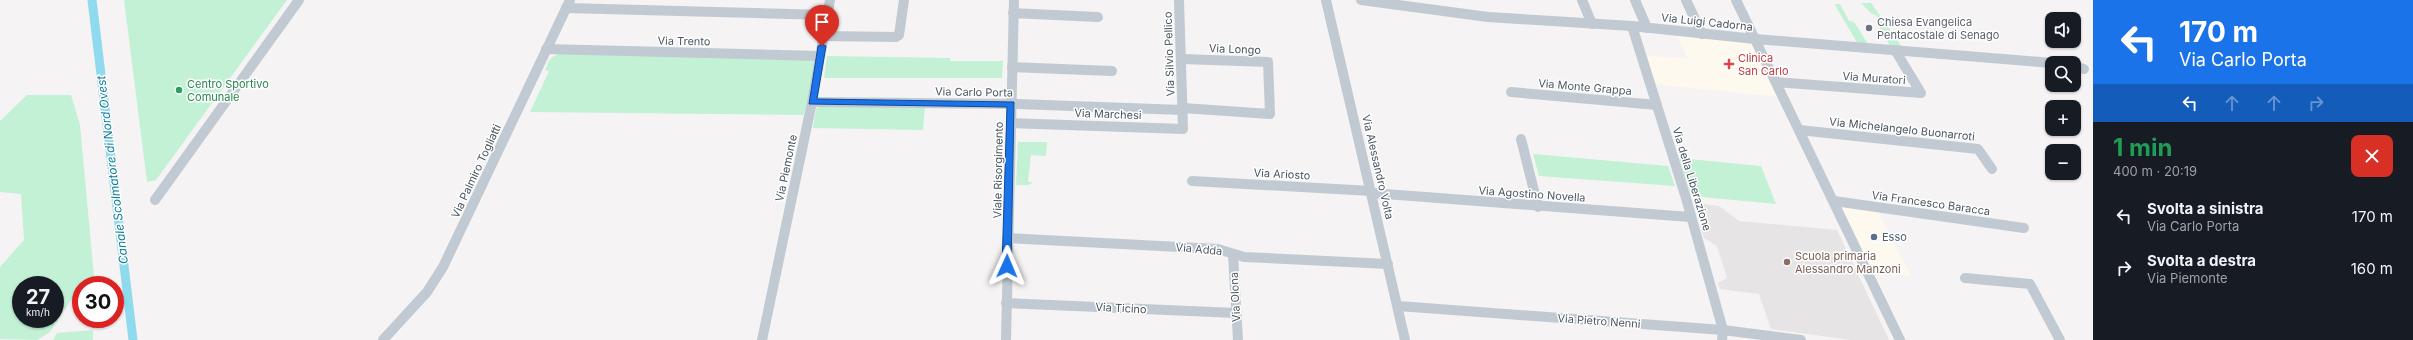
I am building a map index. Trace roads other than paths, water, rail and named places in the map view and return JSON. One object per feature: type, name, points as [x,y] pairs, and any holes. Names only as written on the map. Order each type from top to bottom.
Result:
[{"type":"street","points":[[155,200],[299,0]]},
{"type":"street","name":"Via Piemonte","points":[[762,340],[812,102],[830,0]]},
{"type":"street","points":[[824,36],[899,35],[904,0]]},
{"type":"street","name":"Viale Risorgimento","points":[[1006,340],[1014,0]]},
{"type":"street","name":"Via Silvio Pellico","points":[[1179,0],[1183,109]]},
{"type":"street","name":"Via Alessandro Volta","points":[[1326,0],[1372,192],[1405,340]]},
{"type":"street","name":"Via Luigi Cadorna","points":[[1361,0],[1488,17],[1632,26],[1755,39],[2045,62]]},
{"type":"street","points":[[1582,0],[1592,24]]},
{"type":"street","points":[[1635,0],[1647,28]]},
{"type":"street","points":[[1686,0],[1702,34]]},
{"type":"street","points":[[1736,0],[1900,340]]},
{"type":"street","points":[[568,4],[828,15]]},
{"type":"street","name":"Via Palmiro Togliatti","points":[[384,340],[413,308],[436,278],[568,4]]},
{"type":"street","points":[[1013,13],[1098,17]]},
{"type":"street","name":"Via della Liberazione","points":[[1632,26],[1690,217],[1723,335]]},
{"type":"street","name":"Via Trento","points":[[546,50],[820,56]]},
{"type":"street","name":"Via Muratori","points":[[1776,82],[1921,93],[1895,50]]},
{"type":"street","name":"Via Longo","points":[[1182,59],[1268,62],[1270,114],[1183,109]]},
{"type":"street","points":[[1012,67],[1112,71]]},
{"type":"street","name":"Via Monte Grappa","points":[[1511,92],[1657,105]]},
{"type":"street","name":"Via Carlo Porta","points":[[812,102],[1011,104],[1183,109]]},
{"type":"street","name":"Via Marchesi","points":[[1011,122],[1183,129],[1183,109]]},
{"type":"street","name":"Via Michelangelo Buonarroti","points":[[1799,130],[1978,149],[1982,152],[1992,169]]},
{"type":"street","points":[[1521,139],[1538,207]]},
{"type":"street","name":"Via Ariosto","points":[[1192,181],[1372,192]]},
{"type":"street","name":"Via Agostino Novella","points":[[1372,192],[1538,207],[1690,217]]},
{"type":"street","name":"Via Francesco Baracca","points":[[1834,201],[2024,228]]},
{"type":"street","name":"Via Adda","points":[[1008,238],[1218,249],[1233,255],[1244,257],[1388,264]]},
{"type":"street","name":"Via Olona","points":[[1233,255],[1238,340]]},
{"type":"street","points":[[1965,278],[2030,284],[2060,340]]},
{"type":"street","name":"Via Ticino","points":[[1006,303],[1236,313]]},
{"type":"street","name":"Via Pietro Nenni","points":[[1398,306],[1723,335],[1801,340]]},
{"type":"waterway","name":"Canale Scolmatore di Nord Ovest","points":[[92,0],[133,340]]},
{"type":"place","name":"Chiesa Evangelica Pentacostale di Senago","points":[[1869,28]]},
{"type":"place","name":"Clinica San Carlo","points":[[1729,64]]},
{"type":"place","name":"Centro Sportivo Comunale","points":[[179,90]]},
{"type":"place","name":"Esso","points":[[1874,237]]},
{"type":"place","name":"Scuola primaria Alessandro Manzoni","points":[[1787,262]]}]
